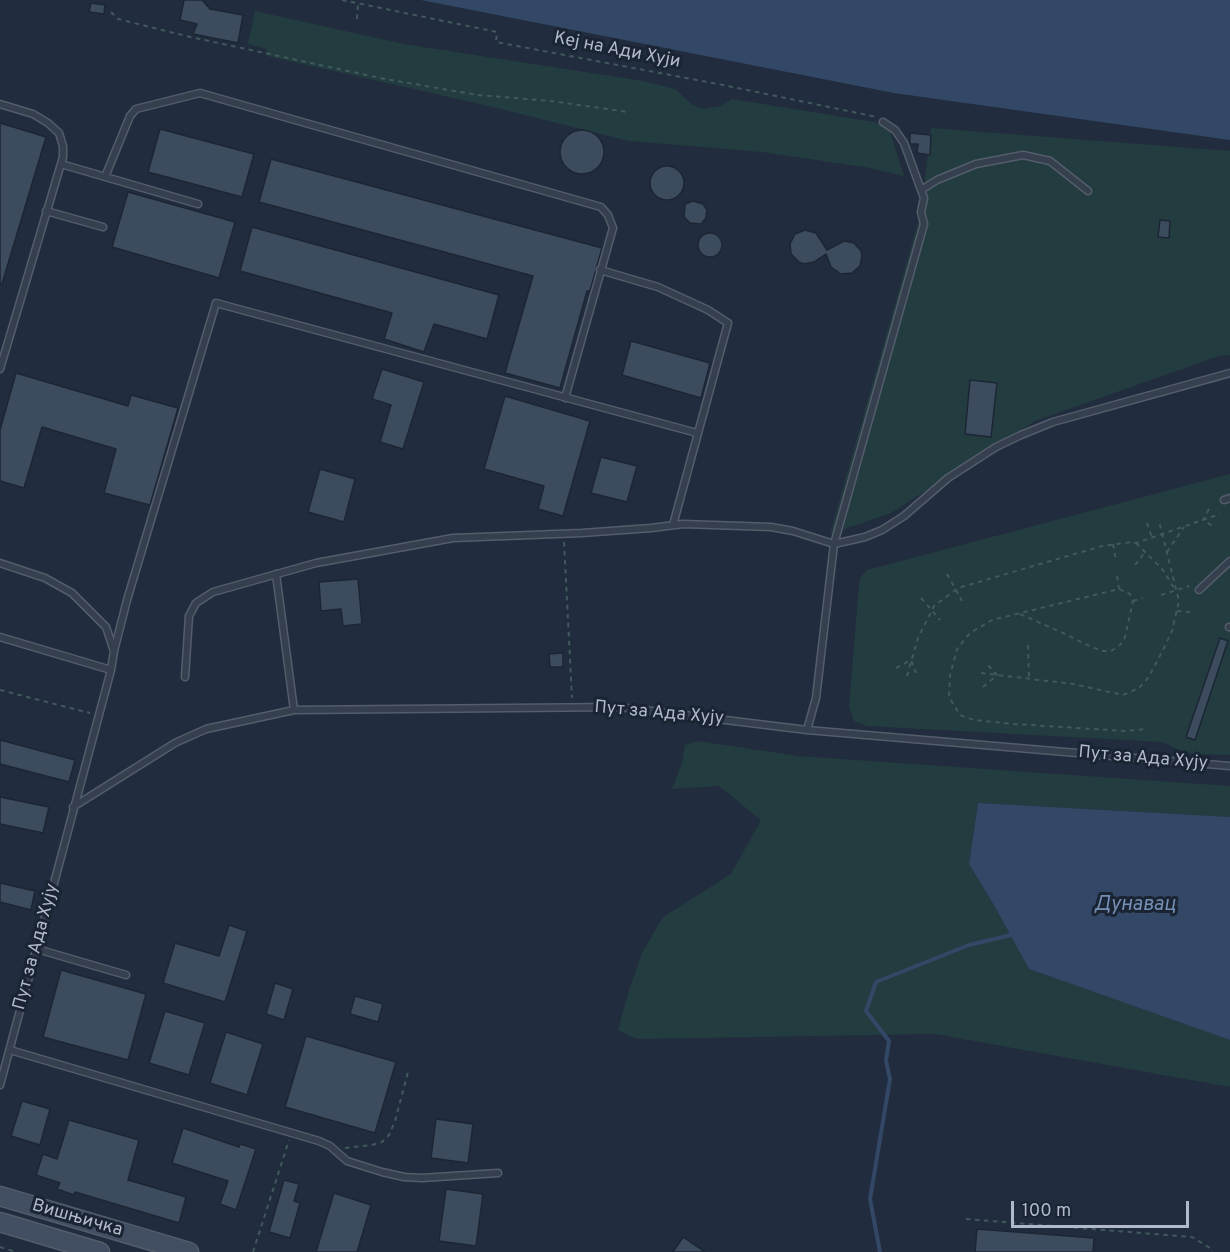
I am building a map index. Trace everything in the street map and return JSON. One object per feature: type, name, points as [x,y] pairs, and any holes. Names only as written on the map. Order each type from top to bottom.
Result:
[{"type":"main road","name":"Вишњичка","points":[[0,1196],[189,1252]]},
{"type":"main road","name":"Вишњичка","points":[[0,1222],[63,1247],[100,1252]]},
{"type":"lane","points":[[105,177],[130,116],[136,109],[200,93],[601,207],[608,215],[612,228],[565,398],[697,433]]},
{"type":"lane","points":[[0,104],[40,118],[56,129],[62,139],[63,157],[0,369]]},
{"type":"lane","points":[[807,730],[816,698],[834,544],[924,224],[921,212],[924,198],[904,143],[883,122]]},
{"type":"lane","points":[[921,190],[937,180],[976,164],[1023,155],[1050,161],[1088,191]]},
{"type":"lane","points":[[61,164],[198,204]]},
{"type":"lane","points":[[46,211],[103,227]]},
{"type":"lane","points":[[600,270],[658,286],[708,310],[728,323],[673,525]]},
{"type":"lane","name":"Пут за Ада Хују","points":[[0,1085],[111,670],[127,600],[216,303],[565,398]]},
{"type":"lane","points":[[185,677],[189,616],[196,603],[213,592],[316,563],[453,538],[564,534],[682,524],[771,527],[793,531],[834,544],[866,537],[882,530],[904,516],[948,478],[996,447],[1021,435],[1053,422],[1230,373]]},
{"type":"lane","points":[[1199,590],[1230,561]]},
{"type":"lane","points":[[0,563],[45,578],[72,593],[106,627],[114,651]]},
{"type":"lane","points":[[276,574],[294,710]]},
{"type":"lane","points":[[0,637],[111,670]]},
{"type":"lane","name":"Пут за Ада Хују","points":[[74,807],[174,743],[206,729],[294,710],[619,707],[807,730],[1230,766]]},
{"type":"lane","points":[[37,949],[126,975]]},
{"type":"lane","points":[[10,1050],[327,1144],[353,1164],[404,1177],[498,1173]]},
{"type":"path","name":"Кеј на Ади Хуји","points":[[342,0],[497,32],[496,42],[889,119],[891,128]]},
{"type":"path","points":[[357,19],[358,3]]},
{"type":"path","points":[[111,12],[118,19],[186,36],[396,81],[478,95],[551,101],[628,112]]},
{"type":"path","points":[[1203,520],[1209,509]]},
{"type":"path","points":[[906,676],[918,638],[932,609],[956,589],[1113,544],[1136,543],[1220,514]]},
{"type":"path","points":[[981,673],[1074,684],[1123,695],[1139,688],[1148,678],[1172,631],[1179,601],[1159,520]]},
{"type":"path","points":[[1203,520],[1214,526]]},
{"type":"path","points":[[1147,524],[1152,538]]},
{"type":"path","points":[[1167,553],[1184,527]]},
{"type":"path","points":[[564,534],[573,707]]},
{"type":"path","points":[[1136,543],[1163,570],[1176,591]]},
{"type":"path","points":[[1113,544],[1116,561]]},
{"type":"path","points":[[1135,565],[1145,552]]},
{"type":"path","points":[[947,574],[962,601]]},
{"type":"path","points":[[1117,576],[1119,589]]},
{"type":"path","points":[[1161,595],[1189,586]]},
{"type":"path","points":[[1020,614],[1102,651],[1112,651],[1125,637],[1133,601],[1130,594],[1119,589],[993,620],[970,633],[957,649],[950,675],[949,698],[960,715],[974,720],[1014,724],[1126,731],[1146,729]]},
{"type":"path","points":[[921,598],[940,620]]},
{"type":"path","points":[[1133,601],[1143,598]]},
{"type":"path","points":[[1177,611],[1190,612]]},
{"type":"path","points":[[1028,645],[1029,679]]},
{"type":"path","points":[[896,668],[911,660]]},
{"type":"path","points":[[911,660],[916,673]]},
{"type":"path","points":[[985,662],[997,675]]},
{"type":"path","points":[[983,687],[997,675]]},
{"type":"path","points":[[0,690],[99,715]]},
{"type":"path","points":[[333,1149],[372,1145],[382,1142],[389,1135],[408,1072]]},
{"type":"path","points":[[253,1252],[291,1134]]},
{"type":"path","points":[[966,1219],[1192,1236],[1210,1248],[1212,1252]]},
{"type":"path","points":[[0,1247],[16,1252]]},
{"type":"green space","points":[[255,11],[404,44],[643,81],[675,89],[693,105],[704,109],[720,106],[732,99],[874,122],[889,128],[904,176],[870,168],[762,152],[629,141],[493,107],[267,56],[267,49],[248,44]]},
{"type":"green space","points":[[931,128],[1230,151],[1230,355],[1216,357],[1035,421],[891,513],[830,534],[921,212]]},
{"type":"green space","points":[[1230,474],[1230,755],[1193,754],[1162,742],[867,726],[854,721],[849,707],[858,596],[860,578],[867,570]]},
{"type":"green space","points":[[698,741],[798,756],[1230,786],[1230,817],[978,803],[969,864],[1029,969],[1230,1040],[1230,1087],[935,1034],[637,1039],[618,1030],[643,951],[663,917],[731,874],[761,820],[719,786],[672,789],[682,763],[685,745]]},
{"type":"water","points":[[421,0],[1230,0],[1230,140],[894,93]]},
{"type":"water","name":"Дунавац","points":[[978,803],[1230,817],[1230,1040],[1029,969],[969,864]]},
{"type":"building","points":[[184,0],[202,0],[210,9],[243,15],[238,43],[193,34],[197,24],[180,20]]},
{"type":"building","points":[[91,3],[105,5],[104,14],[89,12]]},
{"type":"building","points":[[0,123],[46,137],[2,284],[0,283]]},
{"type":"building","points":[[160,129],[254,154],[242,197],[148,172]]},
{"type":"building","points":[[582,130],[598,136],[604,152],[598,168],[582,174],[566,168],[560,152],[566,136]]},
{"type":"building","points":[[910,133],[931,135],[930,155],[917,153],[918,144],[910,144]]},
{"type":"building","points":[[271,159],[602,248],[590,291],[587,291],[560,388],[505,373],[533,276],[259,202]]},
{"type":"building","points":[[667,166],[679,171],[684,183],[679,195],[667,200],[655,195],[650,183],[655,171]]},
{"type":"building","points":[[128,192],[235,222],[219,278],[112,247]]},
{"type":"building","points":[[693,201],[703,204],[707,210],[706,218],[701,224],[690,223],[684,217],[685,204]]},
{"type":"building","points":[[1160,220],[1170,221],[1169,238],[1158,237]]},
{"type":"building","points":[[252,227],[499,295],[487,339],[434,324],[424,352],[384,339],[392,313],[240,271]]},
{"type":"building","points":[[805,230],[816,233],[827,250],[844,241],[854,243],[861,251],[860,266],[852,273],[841,274],[831,267],[826,254],[814,262],[804,264],[799,262],[791,254],[790,244],[795,234]]},
{"type":"building","points":[[710,233],[718,237],[722,245],[718,253],[710,257],[702,253],[698,245],[702,237]]},
{"type":"building","points":[[631,341],[710,363],[701,398],[622,375]]},
{"type":"building","points":[[382,369],[424,382],[403,449],[380,442],[391,405],[372,399]]},
{"type":"building","points":[[16,373],[128,406],[131,395],[178,408],[150,505],[104,493],[116,449],[42,427],[24,488],[0,481],[0,430]]},
{"type":"building","points":[[970,380],[997,383],[991,437],[965,434]]},
{"type":"building","points":[[505,396],[590,421],[563,516],[538,509],[544,486],[484,469]]},
{"type":"building","points":[[601,457],[637,466],[627,502],[591,493]]},
{"type":"building","points":[[320,469],[355,479],[344,522],[308,512]]},
{"type":"building","points":[[358,579],[362,624],[343,626],[341,609],[321,611],[319,582]]},
{"type":"building","points":[[1220,638],[1228,641],[1195,740],[1186,737]]},
{"type":"building","points":[[563,653],[563,667],[550,667],[549,654]]},
{"type":"building","points":[[0,740],[75,760],[69,782],[0,764]]},
{"type":"building","points":[[0,797],[49,807],[43,833],[0,824]]},
{"type":"building","points":[[0,883],[35,891],[31,910],[0,902]]},
{"type":"building","points":[[229,925],[247,931],[225,1002],[163,983],[175,943],[219,956]]},
{"type":"building","points":[[61,970],[146,994],[128,1060],[43,1037]]},
{"type":"building","points":[[275,983],[293,989],[284,1020],[266,1014]]},
{"type":"building","points":[[355,996],[383,1004],[378,1022],[350,1014]]},
{"type":"building","points":[[165,1011],[205,1023],[189,1075],[149,1063]]},
{"type":"building","points":[[226,1032],[263,1044],[247,1095],[210,1083]]},
{"type":"building","points":[[306,1036],[396,1062],[375,1133],[285,1107]]},
{"type":"building","points":[[22,1101],[50,1109],[40,1145],[11,1136]]},
{"type":"building","points":[[436,1119],[473,1124],[468,1163],[431,1158]]},
{"type":"building","points":[[69,1120],[139,1140],[128,1180],[186,1197],[179,1223],[75,1192],[74,1195],[57,1189],[60,1183],[36,1175],[43,1154],[57,1159]]},
{"type":"building","points":[[183,1128],[239,1147],[240,1144],[256,1149],[236,1210],[220,1204],[228,1181],[172,1163]]},
{"type":"building","points":[[284,1180],[299,1184],[294,1201],[300,1203],[290,1238],[269,1232]]},
{"type":"building","points":[[446,1189],[483,1194],[476,1246],[439,1241]]},
{"type":"building","points":[[334,1193],[371,1205],[357,1252],[316,1252]]},
{"type":"building","points":[[977,1229],[1094,1238],[1093,1252],[975,1252]]},
{"type":"building","points":[[683,1237],[705,1252],[673,1252]]},
{"type":"waterway","points":[[880,1252],[870,1199],[890,1079],[886,1061],[889,1041],[866,1011],[876,982],[969,945],[1011,935]]}]
